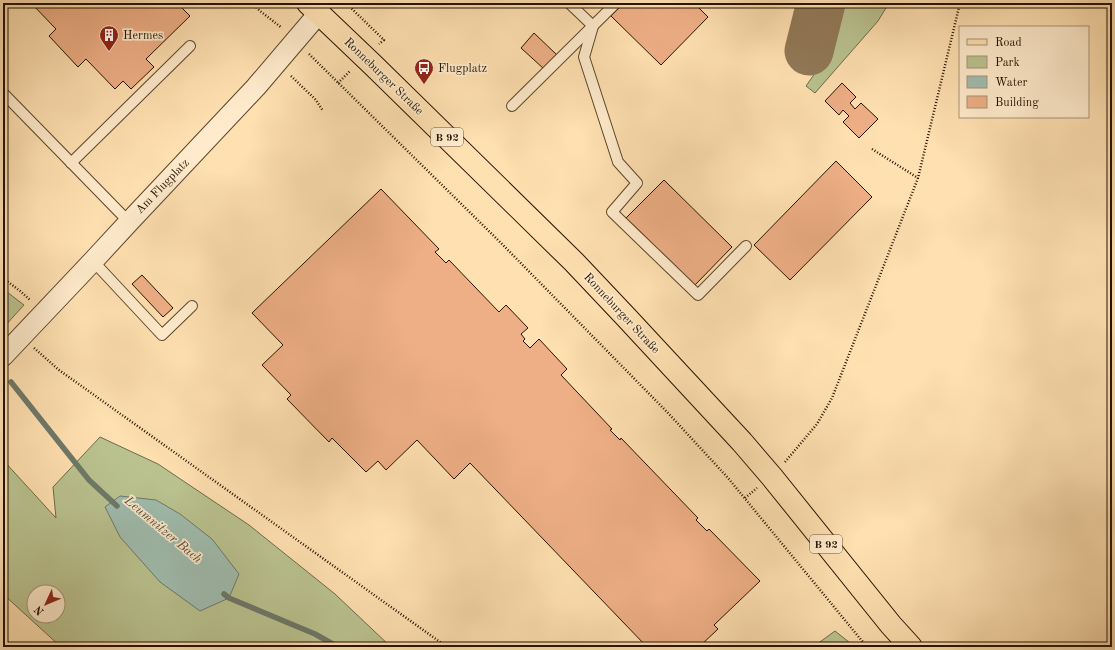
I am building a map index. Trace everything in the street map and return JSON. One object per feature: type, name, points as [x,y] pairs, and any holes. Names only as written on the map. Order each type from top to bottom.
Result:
[{"type":"main road","name":"Ronneburger Straße","points":[[318,6],[373,65],[574,262],[742,442],[911,647]]},
{"type":"street","name":"Am Flugplatz","points":[[3,356],[256,87],[295,42],[318,6]]},
{"type":"lane","points":[[569,3],[593,26]]},
{"type":"lane","points":[[512,106],[616,3]]},
{"type":"lane","points":[[593,26],[584,57],[618,162],[637,183],[612,212],[698,295],[746,246]]},
{"type":"lane","points":[[71,162],[190,46]]},
{"type":"lane","points":[[3,93],[128,222]]},
{"type":"lane","points":[[93,261],[162,335],[192,306]]},
{"type":"path","points":[[252,3],[281,27],[295,42],[318,62],[503,245],[669,414],[728,478],[867,647]]},
{"type":"path","points":[[772,477],[817,424],[832,398],[918,178],[960,3]]},
{"type":"path","points":[[278,62],[316,100],[323,111]]},
{"type":"path","points":[[872,149],[918,178]]},
{"type":"path","points":[[3,278],[20,290],[43,313]]},
{"type":"path","points":[[21,336],[59,370],[447,647]]},
{"type":"green space","points":[[840,3],[889,3],[878,21],[815,93],[806,86],[827,56]]},
{"type":"green space","points":[[3,289],[24,305],[3,328]]},
{"type":"green space","points":[[100,437],[158,464],[249,525],[335,594],[391,647],[61,647],[36,624],[66,624],[66,584],[26,584],[26,615],[3,594],[3,460],[56,518],[53,487]]},
{"type":"green space","points":[[835,631],[855,647],[813,647]]},
{"type":"water","points":[[120,496],[156,500],[180,514],[212,539],[239,574],[229,598],[200,611],[160,582],[120,537],[105,507]]},
{"type":"building","name":"Hermes","points":[[31,3],[177,3],[190,16],[146,59],[154,67],[131,89],[123,81],[115,89],[86,59],[78,67],[49,36],[56,29]]},
{"type":"building","points":[[624,3],[694,3],[708,17],[661,65],[611,16]]},
{"type":"building","points":[[534,33],[557,55],[544,69],[521,48]]},
{"type":"building","points":[[842,83],[856,97],[850,103],[855,109],[861,103],[878,119],[859,138],[843,122],[849,116],[843,110],[839,115],[825,101]]},
{"type":"building","points":[[836,161],[872,197],[790,280],[754,245]]},
{"type":"building","points":[[664,180],[732,247],[695,285],[626,218]]},
{"type":"building","points":[[381,189],[439,249],[435,252],[446,263],[449,260],[499,312],[506,305],[528,328],[521,334],[525,339],[523,341],[530,348],[539,339],[567,369],[561,375],[612,429],[610,430],[620,440],[621,438],[698,518],[696,520],[707,531],[709,529],[760,581],[714,625],[718,629],[699,647],[647,647],[470,463],[454,479],[417,440],[386,470],[378,461],[366,472],[332,438],[329,442],[287,399],[291,395],[262,365],[283,345],[252,313]]},
{"type":"building","points":[[142,275],[173,308],[163,317],[132,284]]},
{"type":"building","points":[[3,637],[14,647],[3,647]]},
{"type":"waterway","name":"Leumnitzer Bach","points":[[11,382],[89,480],[117,506]]},
{"type":"waterway","name":"Leumnitzer Bach","points":[[224,594],[229,598],[315,634],[338,647]]},
{"type":"taxiway","points":[[809,51],[821,3]]},
{"type":"place","name":"Hermes","points":[[109,52]]},
{"type":"place","name":"Flugplatz","points":[[424,85]]}]
